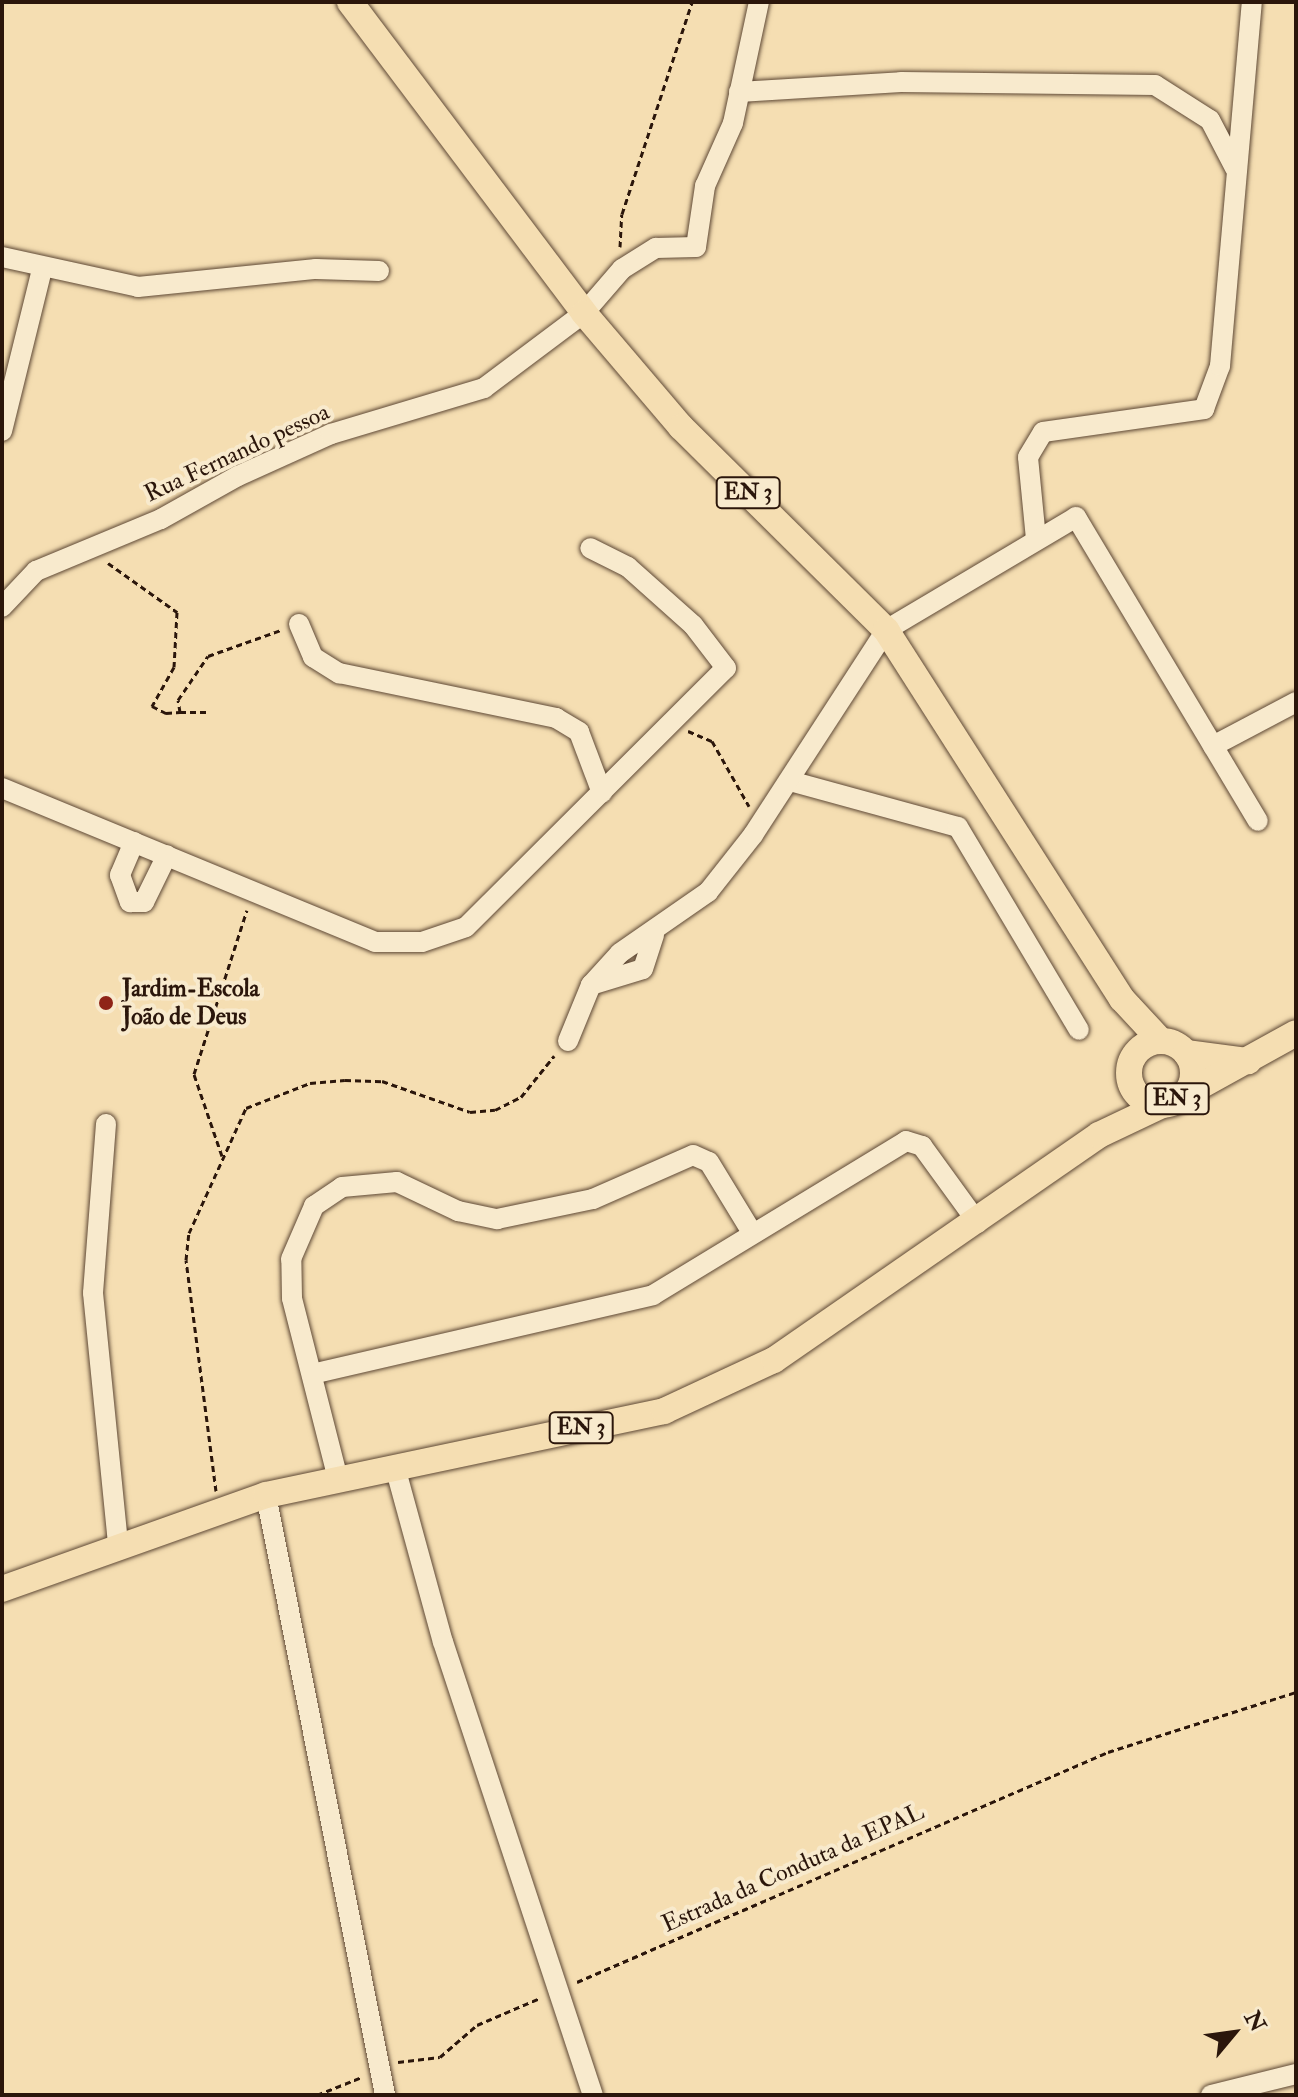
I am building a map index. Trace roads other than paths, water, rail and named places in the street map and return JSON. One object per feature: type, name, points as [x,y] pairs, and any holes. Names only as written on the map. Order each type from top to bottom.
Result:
[{"type":"main road","name":"EN 3","points":[[350,2],[417,82],[584,313],[681,427],[886,630],[1122,999],[1161,1041],[1186,1053],[1248,1061]]},
{"type":"main road","name":"EN 3","points":[[1122,999],[1131,1072],[1144,1100],[1173,1100],[1192,1080],[1186,1053]]},
{"type":"main road","name":"EN 3","points":[[2,1589],[118,1543],[266,1495],[664,1411],[774,1360],[978,1223],[1099,1135],[1173,1100],[1296,1033]]},
{"type":"main road","name":"EN 3","points":[[1099,1135],[1131,1072],[1161,1041]]},
{"type":"street","points":[[759,2],[739,92],[901,82],[1155,85],[1210,120],[1235,168]]},
{"type":"street","points":[[1036,539],[1028,457],[1043,432],[1204,409],[1220,366],[1252,2]]},
{"type":"street","name":"Rua Fernando pessoa","points":[[5,597],[36,571],[331,434],[484,388],[584,313],[622,269],[656,248],[696,247],[705,186],[739,92]]},
{"type":"street","points":[[2,257],[42,269],[138,287],[316,269],[379,271]]},
{"type":"street","points":[[2,431],[42,269]]},
{"type":"street","points":[[568,1041],[591,985],[620,953],[654,935],[708,892],[790,781],[886,630],[1076,517],[1258,821]]},
{"type":"street","points":[[2,788],[375,942],[422,942],[466,927],[726,668],[693,625],[628,567],[590,548]]},
{"type":"street","points":[[299,624],[313,657],[339,673],[556,718],[579,732],[602,793]]},
{"type":"street","points":[[1213,746],[1296,702]]},
{"type":"street","points":[[790,781],[958,827],[1079,1030]]},
{"type":"street","points":[[134,842],[120,875],[130,902],[144,902],[167,855]]},
{"type":"street","points":[[106,1124],[93,1293],[118,1543]]},
{"type":"street","points":[[312,1374],[653,1295],[906,1141],[922,1146],[978,1223]]},
{"type":"street","points":[[338,1479],[292,1298],[291,1259],[314,1206],[342,1187],[397,1182],[497,1219],[593,1199],[693,1155],[709,1162],[753,1234]]},
{"type":"street","points":[[395,1467],[443,1642],[593,2095]]},
{"type":"street","points":[[266,1495],[385,2095]]},
{"type":"street","points":[[1211,2095],[1296,2074]]},
{"type":"place","name":"Jardim-Escola João de Deus","points":[[106,1003]]}]
